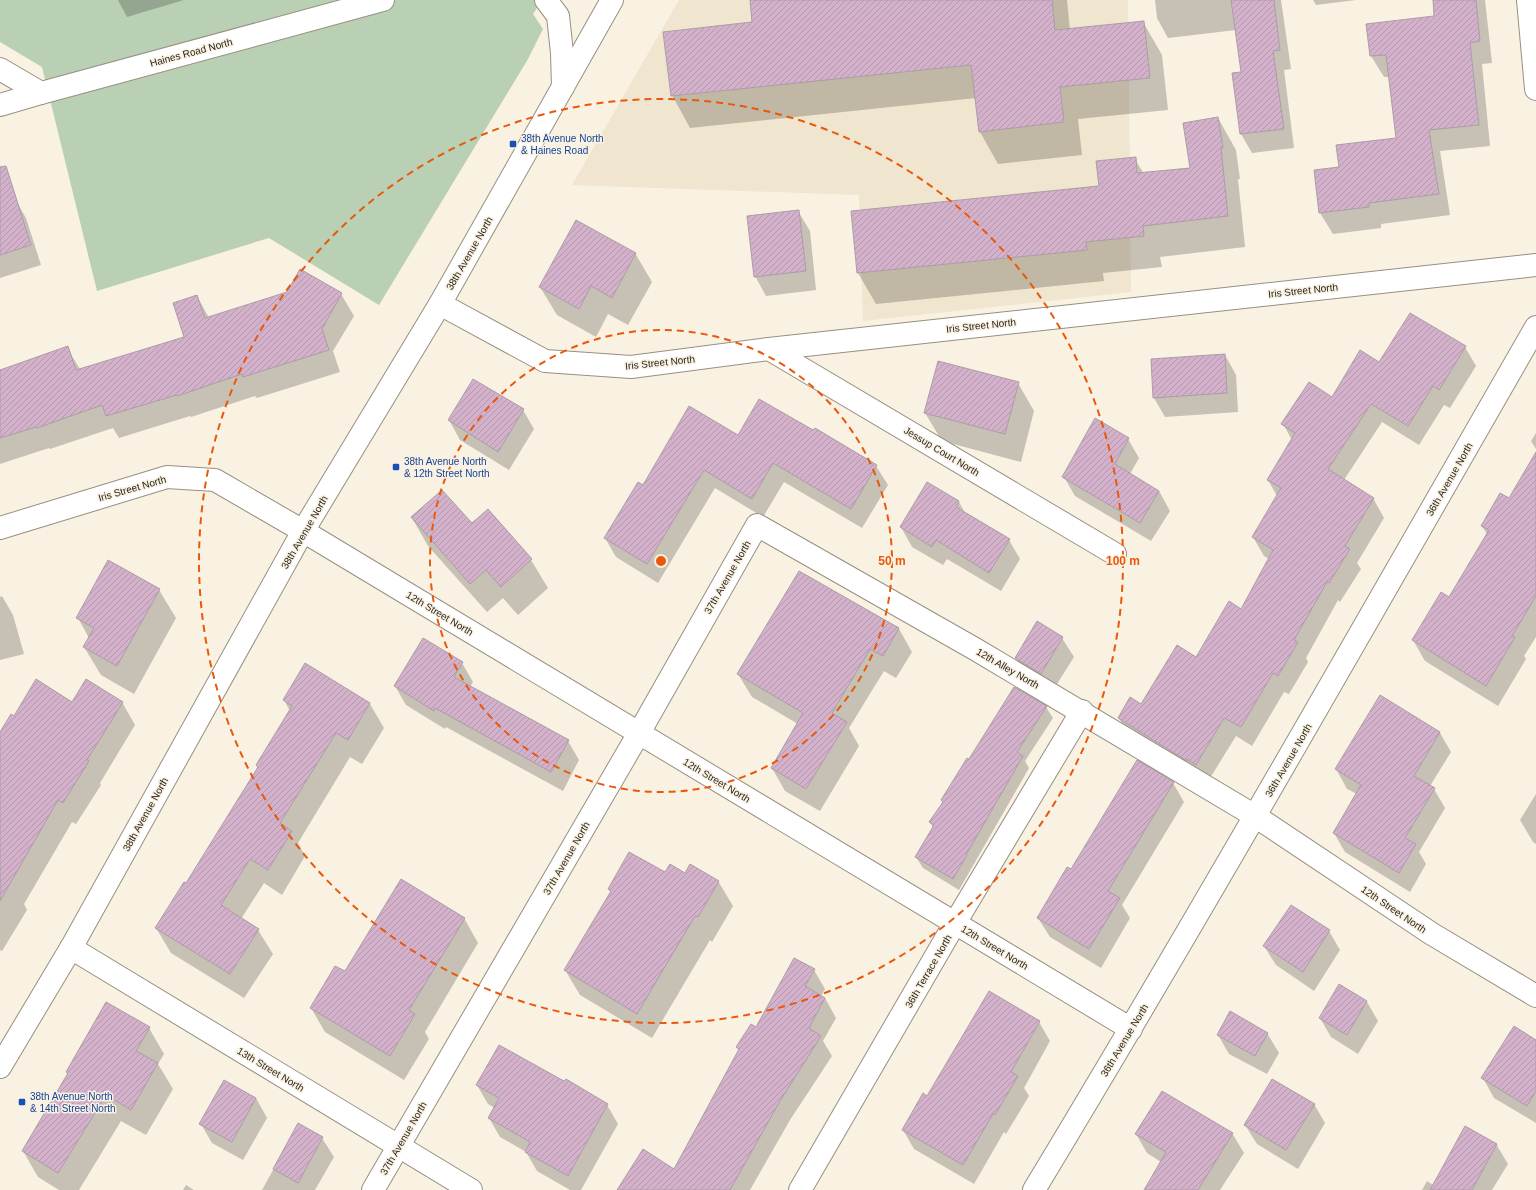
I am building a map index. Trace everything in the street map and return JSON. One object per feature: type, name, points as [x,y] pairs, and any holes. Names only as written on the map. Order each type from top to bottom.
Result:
[{"type":"street","name":"Haines Road North","points":[[0,105],[383,0]]},
{"type":"street","points":[[546,0],[558,16],[562,53],[563,87]]},
{"type":"street","name":"38th Avenue North","points":[[0,1067],[71,948],[303,531],[440,304],[612,0]]},
{"type":"street","points":[[1528,0],[1536,89]]},
{"type":"street","points":[[0,69],[41,93]]},
{"type":"street","name":"Iris Street North","points":[[440,304],[545,361],[631,367],[769,349],[1536,264]]},
{"type":"street","name":"36th Avenue North","points":[[1034,1190],[1131,1029],[1255,816],[1536,327]]},
{"type":"street","name":"Jessup Court North","points":[[769,349],[1115,554]]},
{"type":"street","name":"Iris Street North","points":[[0,528],[167,477],[215,480],[303,531]]},
{"type":"street","name":"12th Alley North","points":[[757,525],[1082,711],[1255,816]]},
{"type":"street","name":"37th Avenue North","points":[[373,1190],[639,732],[757,525]]},
{"type":"street","name":"12th Street North","points":[[303,531],[1131,1029]]},
{"type":"street","name":"36th Terrace North","points":[[800,1190],[955,923],[1082,711]]},
{"type":"street","name":"12th Street North","points":[[1255,816],[1432,934],[1536,996]]},
{"type":"street","name":"13th Street North","points":[[71,948],[471,1190]]},
{"type":"shaded area","points":[[679,0],[1128,0],[1131,292],[863,321],[859,195],[572,185]]},
{"type":"green space","points":[[0,0],[542,0],[533,14],[543,29],[528,59],[379,305],[269,238],[97,291],[42,67],[0,42]]},
{"type":"building","points":[[750,0],[1052,0],[1055,30],[1144,21],[1150,78],[1060,87],[1064,122],[979,132],[971,65],[671,96],[663,32],[752,22]]},
{"type":"building","points":[[1231,0],[1274,0],[1280,50],[1273,51],[1284,129],[1240,134],[1232,73],[1241,72]]},
{"type":"building","points":[[1433,0],[1476,0],[1480,41],[1470,43],[1479,125],[1429,130],[1439,194],[1369,203],[1369,207],[1319,213],[1314,170],[1339,167],[1336,145],[1396,138],[1386,55],[1370,56],[1366,24],[1434,16]]},
{"type":"building","points":[[1218,117],[1223,148],[1221,148],[1228,216],[1143,226],[1144,236],[1086,242],[1087,250],[857,273],[851,211],[1099,186],[1096,161],[1136,157],[1137,173],[1190,168],[1183,123]]},
{"type":"building","points":[[6,166],[31,245],[0,255],[0,167]]},
{"type":"building","points":[[799,210],[806,271],[754,277],[747,216]]},
{"type":"building","points":[[576,220],[636,253],[612,298],[591,286],[579,309],[539,287]]},
{"type":"building","points":[[300,269],[342,293],[322,329],[329,350],[243,377],[242,374],[177,396],[106,416],[102,405],[37,428],[36,427],[0,438],[0,370],[68,346],[76,370],[184,337],[173,303],[197,295],[205,318],[287,292]]},
{"type":"building","points":[[1410,313],[1466,346],[1439,390],[1433,386],[1408,426],[1371,404],[1328,469],[1374,498],[1345,546],[1350,549],[1329,583],[1327,582],[1294,640],[1298,642],[1278,676],[1273,673],[1241,727],[1224,718],[1196,765],[1187,759],[1187,761],[1118,718],[1130,697],[1141,704],[1177,645],[1196,657],[1229,601],[1241,609],[1273,550],[1252,537],[1281,488],[1267,480],[1295,433],[1281,424],[1309,382],[1332,397],[1360,350],[1379,362]]},
{"type":"building","points":[[1225,354],[1227,393],[1153,398],[1151,359]]},
{"type":"building","points":[[938,361],[1019,382],[1005,434],[924,413]]},
{"type":"building","points":[[473,379],[524,409],[498,452],[448,420]]},
{"type":"building","points":[[759,399],[813,430],[815,428],[877,465],[851,509],[773,463],[752,499],[704,470],[647,564],[604,538],[638,482],[643,485],[689,406],[738,435]]},
{"type":"building","points":[[1095,418],[1129,438],[1115,464],[1159,491],[1140,523],[1062,477]]},
{"type":"building","points":[[1536,452],[1536,596],[1512,636],[1515,637],[1486,686],[1412,640],[1441,592],[1449,597],[1489,530],[1481,526],[1500,493],[1509,498]]},
{"type":"building","points":[[927,482],[959,501],[956,507],[1010,539],[989,573],[936,540],[932,547],[900,527]]},
{"type":"building","points":[[442,490],[472,523],[488,509],[532,559],[501,587],[486,570],[470,584],[411,517]]},
{"type":"building","points":[[108,560],[160,589],[117,666],[83,647],[94,628],[76,618]]},
{"type":"building","points":[[799,571],[899,628],[883,656],[870,649],[832,713],[847,722],[806,789],[771,768],[803,713],[737,674]]},
{"type":"building","points":[[1037,621],[1063,637],[1041,674],[1015,658]]},
{"type":"building","points":[[423,638],[463,662],[454,677],[569,740],[551,772],[435,708],[434,711],[394,686]]},
{"type":"building","points":[[305,663],[370,703],[348,740],[336,733],[280,823],[292,831],[268,870],[250,859],[221,905],[259,929],[230,974],[155,928],[184,882],[186,883],[258,767],[256,765],[292,706],[283,700]]},
{"type":"building","points":[[36,679],[72,702],[86,679],[123,702],[87,760],[89,761],[63,803],[58,800],[0,901],[0,732],[11,714],[14,716]]},
{"type":"building","points":[[1014,687],[1047,706],[1017,752],[1023,756],[953,879],[915,857],[934,825],[929,822],[943,802],[941,800],[967,758],[969,759]]},
{"type":"building","points":[[1380,695],[1440,732],[1414,776],[1435,788],[1405,838],[1416,844],[1399,873],[1333,833],[1361,785],[1335,769]]},
{"type":"building","points":[[1137,760],[1174,782],[1108,891],[1120,898],[1089,949],[1037,918],[1067,867],[1071,869]]},
{"type":"building","points":[[629,852],[665,872],[670,864],[685,873],[690,864],[719,881],[698,917],[695,916],[637,1014],[564,970],[611,891],[608,889]]},
{"type":"building","points":[[401,879],[465,918],[409,1010],[415,1014],[390,1056],[310,1008],[335,966],[345,971]]},
{"type":"building","points":[[1291,905],[1330,930],[1303,972],[1263,946]]},
{"type":"building","points":[[794,958],[815,969],[805,986],[825,998],[809,1028],[821,1036],[780,1101],[730,1190],[617,1190],[643,1149],[674,1169],[739,1049],[736,1047],[751,1024],[756,1027]]},
{"type":"building","points":[[1339,984],[1367,1001],[1347,1035],[1319,1018]]},
{"type":"building","points":[[989,991],[1040,1021],[1011,1072],[1018,1076],[995,1115],[993,1114],[963,1165],[902,1130],[923,1093],[927,1096]]},
{"type":"building","points":[[106,1002],[150,1027],[136,1051],[158,1063],[131,1110],[106,1095],[58,1173],[22,1151],[68,1073],[66,1072]]},
{"type":"building","points":[[1230,1011],[1268,1033],[1255,1056],[1217,1035]]},
{"type":"building","points":[[1514,1026],[1536,1040],[1536,1091],[1527,1106],[1481,1078]]},
{"type":"building","points":[[499,1045],[564,1081],[566,1079],[608,1104],[568,1176],[525,1152],[530,1142],[488,1118],[499,1098],[476,1085]]},
{"type":"building","points":[[1272,1079],[1315,1104],[1286,1150],[1244,1125]]},
{"type":"building","points":[[224,1080],[256,1098],[232,1142],[199,1124]]},
{"type":"building","points":[[1162,1091],[1233,1133],[1198,1190],[1144,1190],[1166,1152],[1135,1134]]},
{"type":"building","points":[[298,1123],[323,1137],[298,1183],[273,1169]]},
{"type":"building","points":[[1465,1126],[1497,1144],[1472,1190],[1430,1190]]},
{"type":"place","name":"38th Avenue North & Haines Road","points":[[513,144]]},
{"type":"place","name":"38th Avenue North & 12th Street North","points":[[396,467]]},
{"type":"place","name":"38th Avenue North & 14th Street North","points":[[22,1102]]}]
